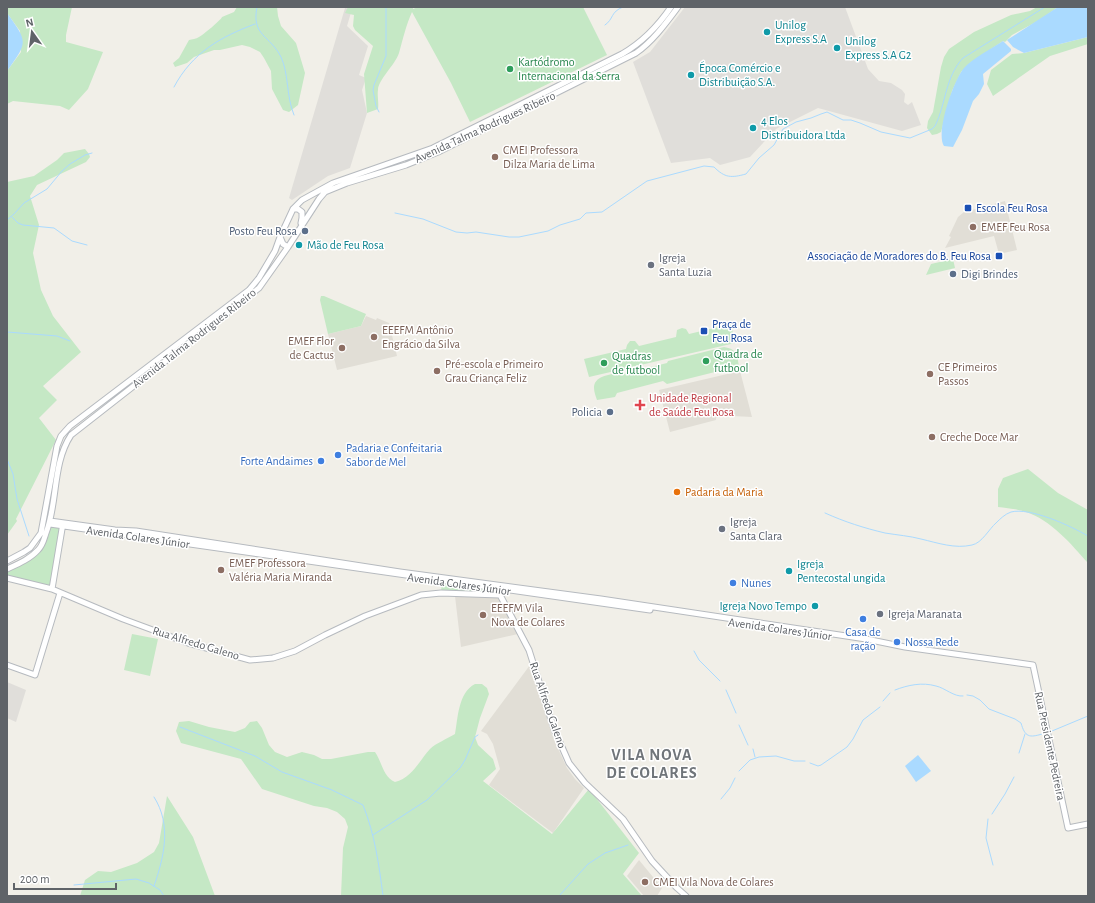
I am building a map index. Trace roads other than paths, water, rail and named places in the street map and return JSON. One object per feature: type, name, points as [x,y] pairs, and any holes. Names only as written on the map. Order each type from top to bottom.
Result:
[{"type":"street","name":"Avenida Talma Rodrigues Ribeiro","points":[[7,561],[30,548],[41,533],[57,446],[61,436],[70,426],[249,290],[259,278],[275,251],[293,210],[302,200],[328,185],[433,148],[622,54],[632,48],[652,31],[671,7]]},
{"type":"street","name":"Avenida Talma Rodrigues Ribeiro","points":[[7,569],[29,558],[39,549],[50,523],[60,464],[65,446],[71,435],[253,293],[264,282],[319,199],[326,192],[347,183],[406,165],[438,152],[636,53],[643,48],[661,29],[678,7]]},
{"type":"street","points":[[293,210],[298,209],[302,212],[299,230]]},
{"type":"street","points":[[280,237],[283,244],[288,247]]},
{"type":"street","name":"Avenida Colares Júnior","points":[[50,523],[865,641],[868,640],[905,647],[931,649],[1033,665]]},
{"type":"street","points":[[52,589],[63,524]]},
{"type":"street","name":"Rua Alfredo Galeno","points":[[7,578],[52,589],[123,619],[188,643],[250,660],[273,658],[295,651],[365,616],[420,595],[441,593],[500,595]]},
{"type":"street","name":"Rua Alfredo Galeno","points":[[497,587],[529,650],[554,729],[570,763],[585,783],[623,819],[652,861],[686,896]]},
{"type":"street","points":[[7,665],[34,675],[60,593]]},
{"type":"street","name":"Rua Presidente Pedreira","points":[[1033,665],[1068,828],[1088,824]]},
{"type":"water","points":[[1058,7],[1088,7],[1088,37],[1024,53],[1013,47],[1007,40]]},
{"type":"water","points":[[7,13],[19,30],[23,42],[19,54],[7,71]]},
{"type":"water","points":[[1003,41],[1011,49],[1011,51],[983,74],[984,84],[979,94],[973,101],[962,130],[953,147],[944,146],[942,130],[944,119],[951,94],[960,74],[972,61]]},
{"type":"water","points":[[918,755],[931,771],[916,782],[905,766]]},
{"type":"waterway","points":[[257,7],[256,17],[259,30],[277,50],[284,64],[291,108],[294,115]]},
{"type":"waterway","points":[[379,112],[376,106],[373,90],[386,56],[386,7]]},
{"type":"waterway","points":[[605,25],[614,13],[623,7]]},
{"type":"waterway","points":[[395,213],[423,219],[456,232],[476,232],[519,237],[548,231],[560,225],[580,219],[586,213],[602,212],[647,181],[704,166],[714,167],[728,176],[746,174],[759,158],[774,145],[783,129],[796,122],[827,112],[843,120],[851,120],[881,132],[910,138],[932,129],[935,126],[939,118],[949,82],[957,65],[963,58],[1045,7]]},
{"type":"waterway","points":[[174,87],[189,65],[208,48],[230,35],[255,24]]},
{"type":"waterway","points":[[7,220],[24,203],[47,189],[70,164],[85,155],[92,153]]},
{"type":"waterway","points":[[12,217],[18,223],[23,225],[54,228],[72,241],[87,245]]},
{"type":"waterway","points":[[7,332],[57,336],[70,341]]},
{"type":"waterway","points":[[7,459],[13,474],[17,499],[29,536]]},
{"type":"waterway","points":[[825,513],[847,522],[877,531],[953,546],[976,544],[1001,518],[1011,512],[1019,511],[1029,512],[1050,518],[1088,536]]},
{"type":"waterway","points":[[694,651],[699,660],[720,681]]},
{"type":"waterway","points":[[895,690],[910,685],[926,684],[939,687],[956,695],[963,696]]},
{"type":"waterway","points":[[726,690],[736,713]]},
{"type":"waterway","points":[[883,701],[890,693]]},
{"type":"waterway","points":[[967,695],[973,696],[980,700],[989,709],[1015,719],[1021,723],[1026,734],[1031,736],[1042,734]]},
{"type":"waterway","points":[[810,763],[818,766],[821,765],[847,747],[863,720],[880,707]]},
{"type":"waterway","points":[[1052,731],[1088,716]]},
{"type":"waterway","points":[[739,725],[748,745]]},
{"type":"waterway","points":[[180,727],[255,756],[282,772],[332,790],[363,805],[374,839],[383,896]]},
{"type":"waterway","points":[[1019,753],[1025,734]]},
{"type":"waterway","points":[[373,835],[427,800],[460,768],[475,737],[478,735]]},
{"type":"waterway","points":[[753,749],[755,757]]},
{"type":"waterway","points":[[739,771],[750,760],[759,757],[776,756],[794,761],[805,761]]},
{"type":"waterway","points":[[992,814],[1014,777]]},
{"type":"waterway","points":[[721,799],[730,788],[735,778]]},
{"type":"waterway","points":[[154,797],[160,808],[165,830],[161,864],[154,886]]},
{"type":"waterway","points":[[988,819],[986,838],[993,865]]},
{"type":"waterway","points":[[559,896],[588,864],[605,853],[628,845]]},
{"type":"waterway","points":[[74,885],[136,879],[149,883],[160,890],[164,896]]},
{"type":"place","name":"Unilog Express S.A","points":[[767,32]]},
{"type":"place","name":"Unilog Express S.A G2","points":[[837,48]]},
{"type":"place","name":"Kartódromo Internacional da Serra","points":[[510,69]]},
{"type":"place","name":"Época Comércio e Distribuição S.A.","points":[[691,75]]},
{"type":"place","name":"4 Elos Distribuidora Ltda","points":[[753,128]]},
{"type":"place","name":"CMEI Professora Dilza Maria de Lima","points":[[495,157]]},
{"type":"place","name":"Escola Feu Rosa","points":[[968,208]]},
{"type":"place","name":"EMEF Feu Rosa","points":[[973,227]]},
{"type":"place","name":"Posto Feu Rosa","points":[[305,231]]},
{"type":"place","name":"Mão de Feu Rosa","points":[[299,245]]},
{"type":"place","name":"Associação de Moradores do B. Feu Rosa","points":[[999,256]]},
{"type":"place","name":"Igreja Santa Luzia","points":[[651,265]]},
{"type":"place","name":"Digi Brindes","points":[[953,274]]},
{"type":"place","name":"Praça de Feu Rosa","points":[[704,331]]},
{"type":"place","name":"EEEFM Antônio Engrácio da Silva","points":[[374,337]]},
{"type":"place","name":"EMEF Flor de Cactus","points":[[342,348]]},
{"type":"place","name":"Quadra de futbool","points":[[706,361]]},
{"type":"place","name":"Quadras de futbool","points":[[604,363]]},
{"type":"place","name":"Pré-escola e Primeiro Grau Criança Feliz","points":[[437,371]]},
{"type":"place","name":"CE Primeiros Passos","points":[[930,374]]},
{"type":"place","name":"Unidade Regional de Saúde Feu Rosa","points":[[640,405]]},
{"type":"place","name":"Policia","points":[[610,412]]},
{"type":"place","name":"Creche Doce Mar","points":[[932,437]]},
{"type":"place","name":"Padaria e Confeitaria Sabor de Mel","points":[[338,455]]},
{"type":"place","name":"Forte Andaimes","points":[[321,461]]},
{"type":"place","name":"Padaria da Maria","points":[[677,492]]},
{"type":"place","name":"Igreja Santa Clara","points":[[722,529]]},
{"type":"place","name":"EMEF Professora Valéria Maria Miranda","points":[[221,570]]},
{"type":"place","name":"Igreja Pentecostal ungida","points":[[789,571]]},
{"type":"place","name":"Nunes","points":[[733,583]]},
{"type":"place","name":"Igreja Novo Tempo","points":[[815,606]]},
{"type":"place","name":"Igreja Maranata","points":[[880,614]]},
{"type":"place","name":"EEEFM Vila Nova de Colares","points":[[483,615]]},
{"type":"place","name":"Casa de ração","points":[[863,619]]},
{"type":"place","name":"Nossa Rede","points":[[897,642]]},
{"type":"place","name":"CMEI Vila Nova de Colares","points":[[645,882]]},
{"type":"district","name":"VILA NOVA DE COLARES","points":[[652,764]]}]
